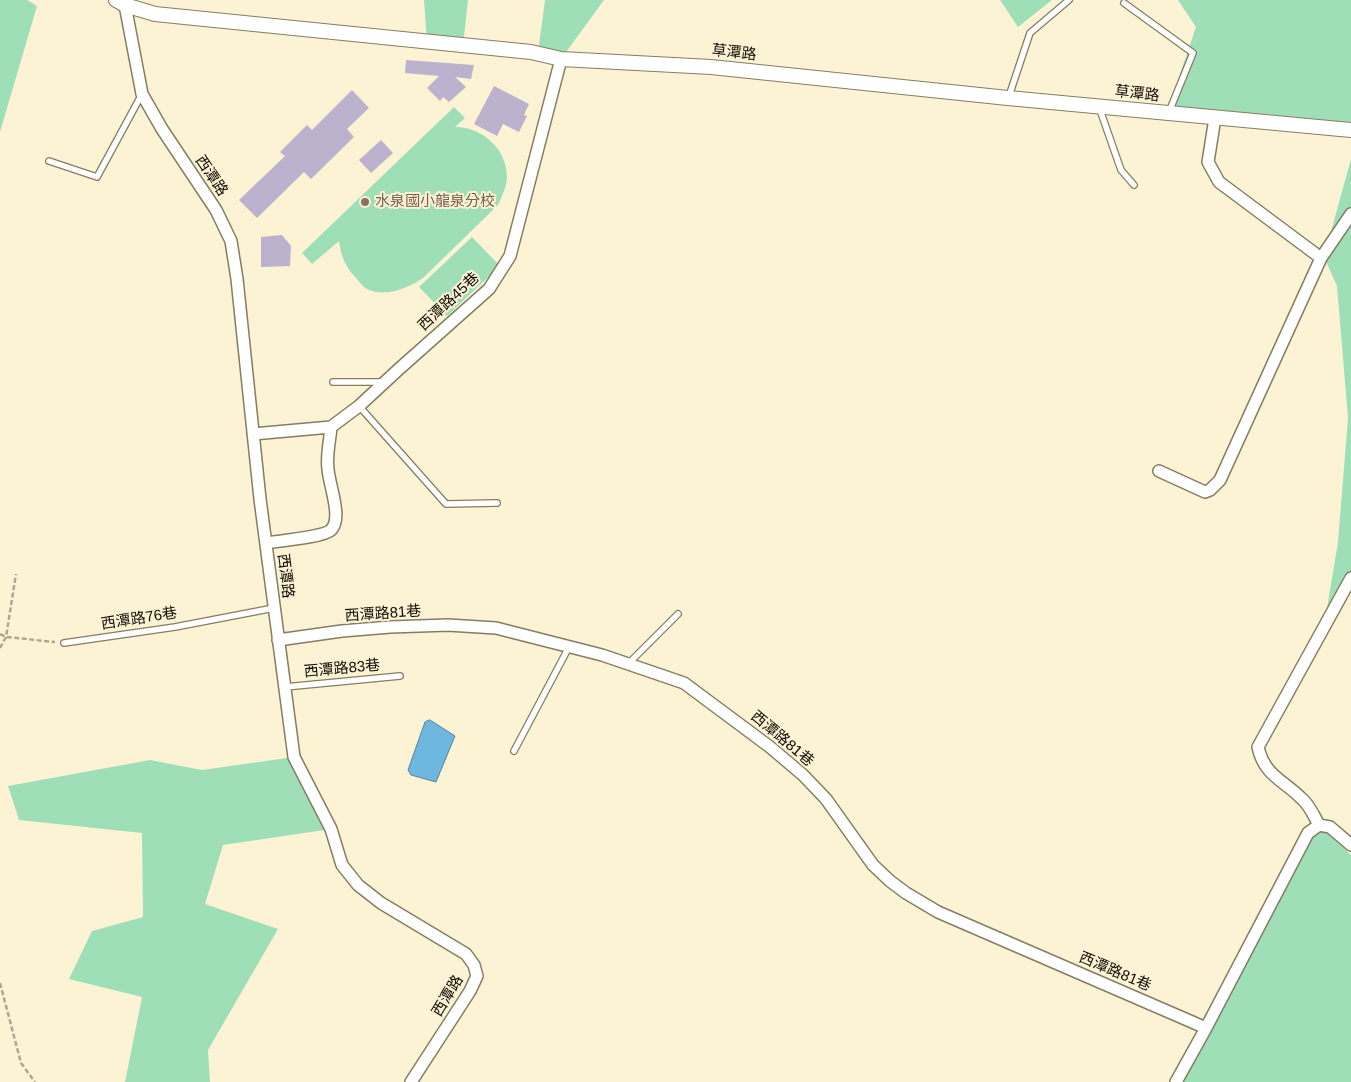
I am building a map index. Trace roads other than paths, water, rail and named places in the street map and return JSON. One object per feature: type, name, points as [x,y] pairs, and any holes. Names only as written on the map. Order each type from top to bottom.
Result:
[{"type":"street","name":"草潭路","points":[[121,2],[155,14],[531,52],[561,59],[711,67],[1169,114],[1351,130]]},
{"type":"street","name":"西潭路","points":[[121,2],[142,94],[162,129],[216,210],[231,241],[237,279],[266,543],[294,757],[331,829],[342,865],[358,885],[381,902],[466,954],[474,965],[478,976],[412,1082]]},
{"type":"street","name":"西潭路45巷","points":[[253,434],[331,426],[359,406],[489,289],[510,256],[561,59]]},
{"type":"street","points":[[1215,118],[1208,162],[1219,182],[1321,258]]},
{"type":"street","points":[[1159,471],[1205,492],[1210,490],[1220,480],[1321,258],[1351,214]]},
{"type":"street","points":[[266,543],[321,534],[330,531],[336,522],[328,468],[331,426]]},
{"type":"street","points":[[1351,578],[1258,747],[1260,758],[1269,772],[1303,799],[1319,825],[1330,827],[1351,845]]},
{"type":"street","name":"西潭路81巷","points":[[278,640],[342,631],[390,627],[448,625],[496,628],[602,655],[684,683],[770,746],[803,775],[826,799],[873,865],[890,882],[906,893],[948,916],[1206,1028]]},
{"type":"street","points":[[1176,1082],[1308,834],[1319,825]]},
{"type":"lane","points":[[1008,98],[1030,33],[1069,0]]},
{"type":"lane","points":[[1124,3],[1193,52],[1169,114]]},
{"type":"lane","points":[[50,161],[97,177],[142,94]]},
{"type":"lane","points":[[1100,107],[1121,170],[1134,185]]},
{"type":"lane","points":[[333,382],[385,382]]},
{"type":"lane","points":[[359,406],[446,504],[497,503]]},
{"type":"lane","name":"西潭路76巷","points":[[64,643],[175,627],[274,608]]},
{"type":"lane","points":[[628,664],[678,614]]},
{"type":"lane","points":[[514,751],[568,647]]},
{"type":"lane","name":"西潭路83巷","points":[[285,687],[400,676]]},
{"type":"water","points":[[430,720],[455,736],[436,782],[411,775],[408,770],[425,722]]},
{"type":"place","name":"水泉國小龍泉分校","points":[[365,202]]}]
